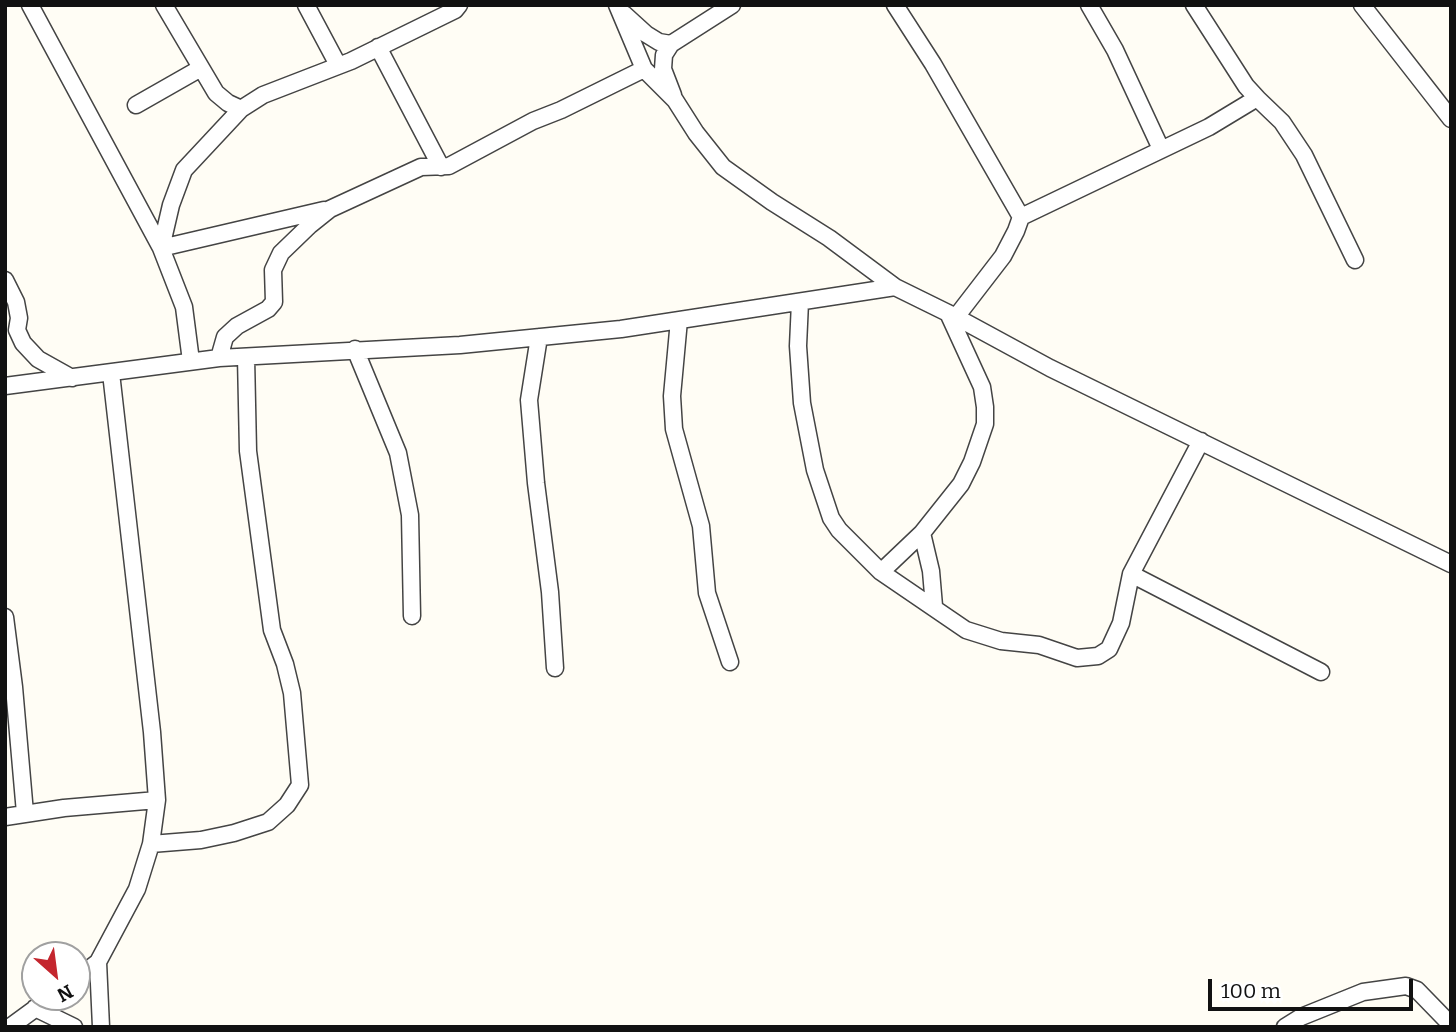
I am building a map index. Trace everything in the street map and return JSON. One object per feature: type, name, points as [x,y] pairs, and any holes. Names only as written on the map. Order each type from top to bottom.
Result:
[{"type":"street","points":[[30,5],[161,248],[184,307],[191,361]]},
{"type":"street","points":[[164,5],[216,93],[241,109]]},
{"type":"street","points":[[306,5],[338,65]]},
{"type":"street","points":[[161,248],[184,170],[241,109],[263,95],[379,47],[455,10],[459,5]]},
{"type":"street","points":[[732,5],[671,44],[664,55],[663,69],[675,100],[696,133],[723,167],[829,238],[895,288],[952,315],[1050,368],[1451,564]]},
{"type":"street","points":[[895,5],[933,64],[1021,217]]},
{"type":"street","points":[[1089,5],[1115,50],[1161,149]]},
{"type":"street","points":[[1194,5],[1247,86],[1282,122],[1304,155],[1354,260]]},
{"type":"street","points":[[1362,5],[1451,119]]},
{"type":"street","points":[[619,8],[646,34],[659,42],[671,44]]},
{"type":"street","points":[[619,8],[644,69],[675,100]]},
{"type":"street","points":[[379,47],[441,167]]},
{"type":"street","points":[[136,105],[201,68]]},
{"type":"street","points":[[161,248],[330,209],[421,167],[441,167],[456,163],[533,121],[644,69]]},
{"type":"street","points":[[952,315],[1003,256],[1021,217],[1209,128],[1258,98]]},
{"type":"street","points":[[219,358],[225,337],[274,302],[273,270],[281,253],[330,209]]},
{"type":"street","points":[[5,280],[16,302],[18,330],[23,343],[38,359],[72,379]]},
{"type":"street","points":[[5,386],[219,358],[460,345],[539,337],[679,320],[895,288]]},
{"type":"street","points":[[800,302],[798,346],[803,403],[815,470],[831,518],[839,530],[881,572],[934,606],[951,622],[966,631],[1039,645],[1077,658],[1098,656],[1110,649],[1121,623],[1131,574],[1201,441]]},
{"type":"street","points":[[881,572],[922,533],[961,484],[985,424],[982,387],[952,315]]},
{"type":"street","points":[[679,320],[672,396],[674,429],[701,526],[707,593],[730,662]]},
{"type":"street","points":[[539,337],[529,400],[550,592],[555,668]]},
{"type":"street","points":[[355,349],[398,453],[410,515],[412,616]]},
{"type":"street","points":[[151,845],[201,840],[268,822],[287,805],[300,785],[292,693],[285,664],[272,630],[248,451],[246,357]]},
{"type":"street","points":[[91,967],[98,962],[137,889],[151,845],[156,800],[152,732],[111,373]]},
{"type":"street","points":[[922,533],[931,570],[934,606]]},
{"type":"street","points":[[1131,574],[1321,672]]},
{"type":"street","points":[[5,617],[25,813]]},
{"type":"street","points":[[5,817],[156,800]]},
{"type":"street","points":[[98,962],[101,1027]]},
{"type":"street","points":[[1285,1027],[1301,1017],[1363,992],[1406,986],[1417,990],[1451,1025]]},
{"type":"street","points":[[9,1027],[31,1011]]},
{"type":"street","points":[[41,1011],[74,1027]]}]
